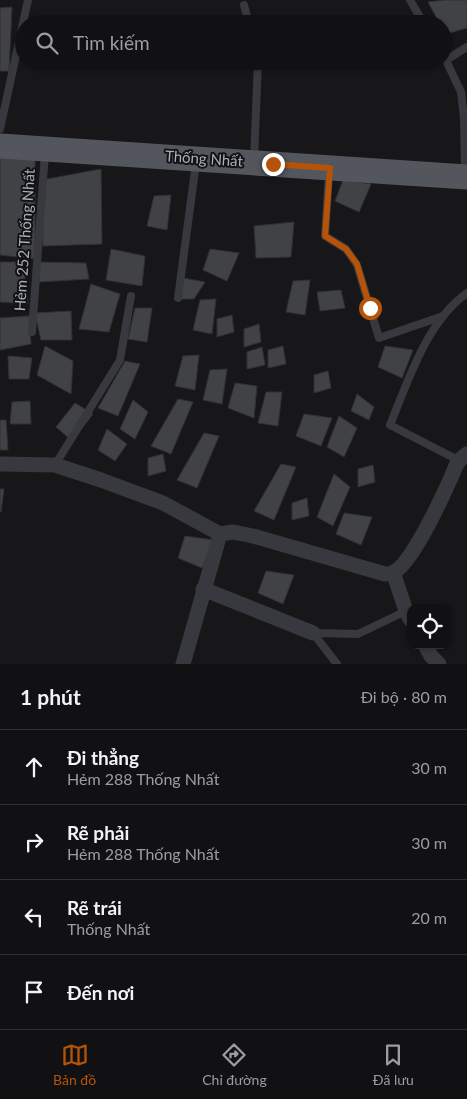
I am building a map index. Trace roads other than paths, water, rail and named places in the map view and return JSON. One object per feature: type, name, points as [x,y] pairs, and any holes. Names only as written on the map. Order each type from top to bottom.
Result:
[{"type":"main road","name":"Thống Nhất","points":[[0,146],[254,162],[466,180]]},
{"type":"street","points":[[0,464],[55,465],[163,503],[220,534],[233,532],[253,536],[385,574],[393,572],[404,563],[419,540],[462,457]]},
{"type":"street","points":[[183,664],[220,534]]},
{"type":"street","points":[[393,572],[407,613]]},
{"type":"street","points":[[204,589],[313,633]]},
{"type":"street","points":[[427,649],[438,664]]},
{"type":"lane","points":[[25,15],[28,0]]},
{"type":"lane","points":[[410,0],[419,15]]},
{"type":"lane","points":[[244,5],[247,15]]},
{"type":"lane","points":[[452,54],[467,47]]},
{"type":"lane","points":[[0,129],[15,60]]},
{"type":"lane","points":[[254,162],[258,70]]},
{"type":"lane","points":[[451,70],[461,92],[464,118],[466,180]]},
{"type":"lane","name":"Hẻm 252 Thống Nhất","points":[[32,332],[46,149]]},
{"type":"lane","points":[[178,298],[197,158]]},
{"type":"lane","points":[[330,168],[325,236],[346,249],[357,264],[379,338],[443,316]]},
{"type":"lane","points":[[462,457],[390,425],[416,362],[443,316],[454,303],[467,293]]},
{"type":"lane","points":[[55,465],[120,360],[131,296]]},
{"type":"lane","points":[[313,633],[358,634],[407,616]]},
{"type":"lane","points":[[313,633],[337,664]]}]
